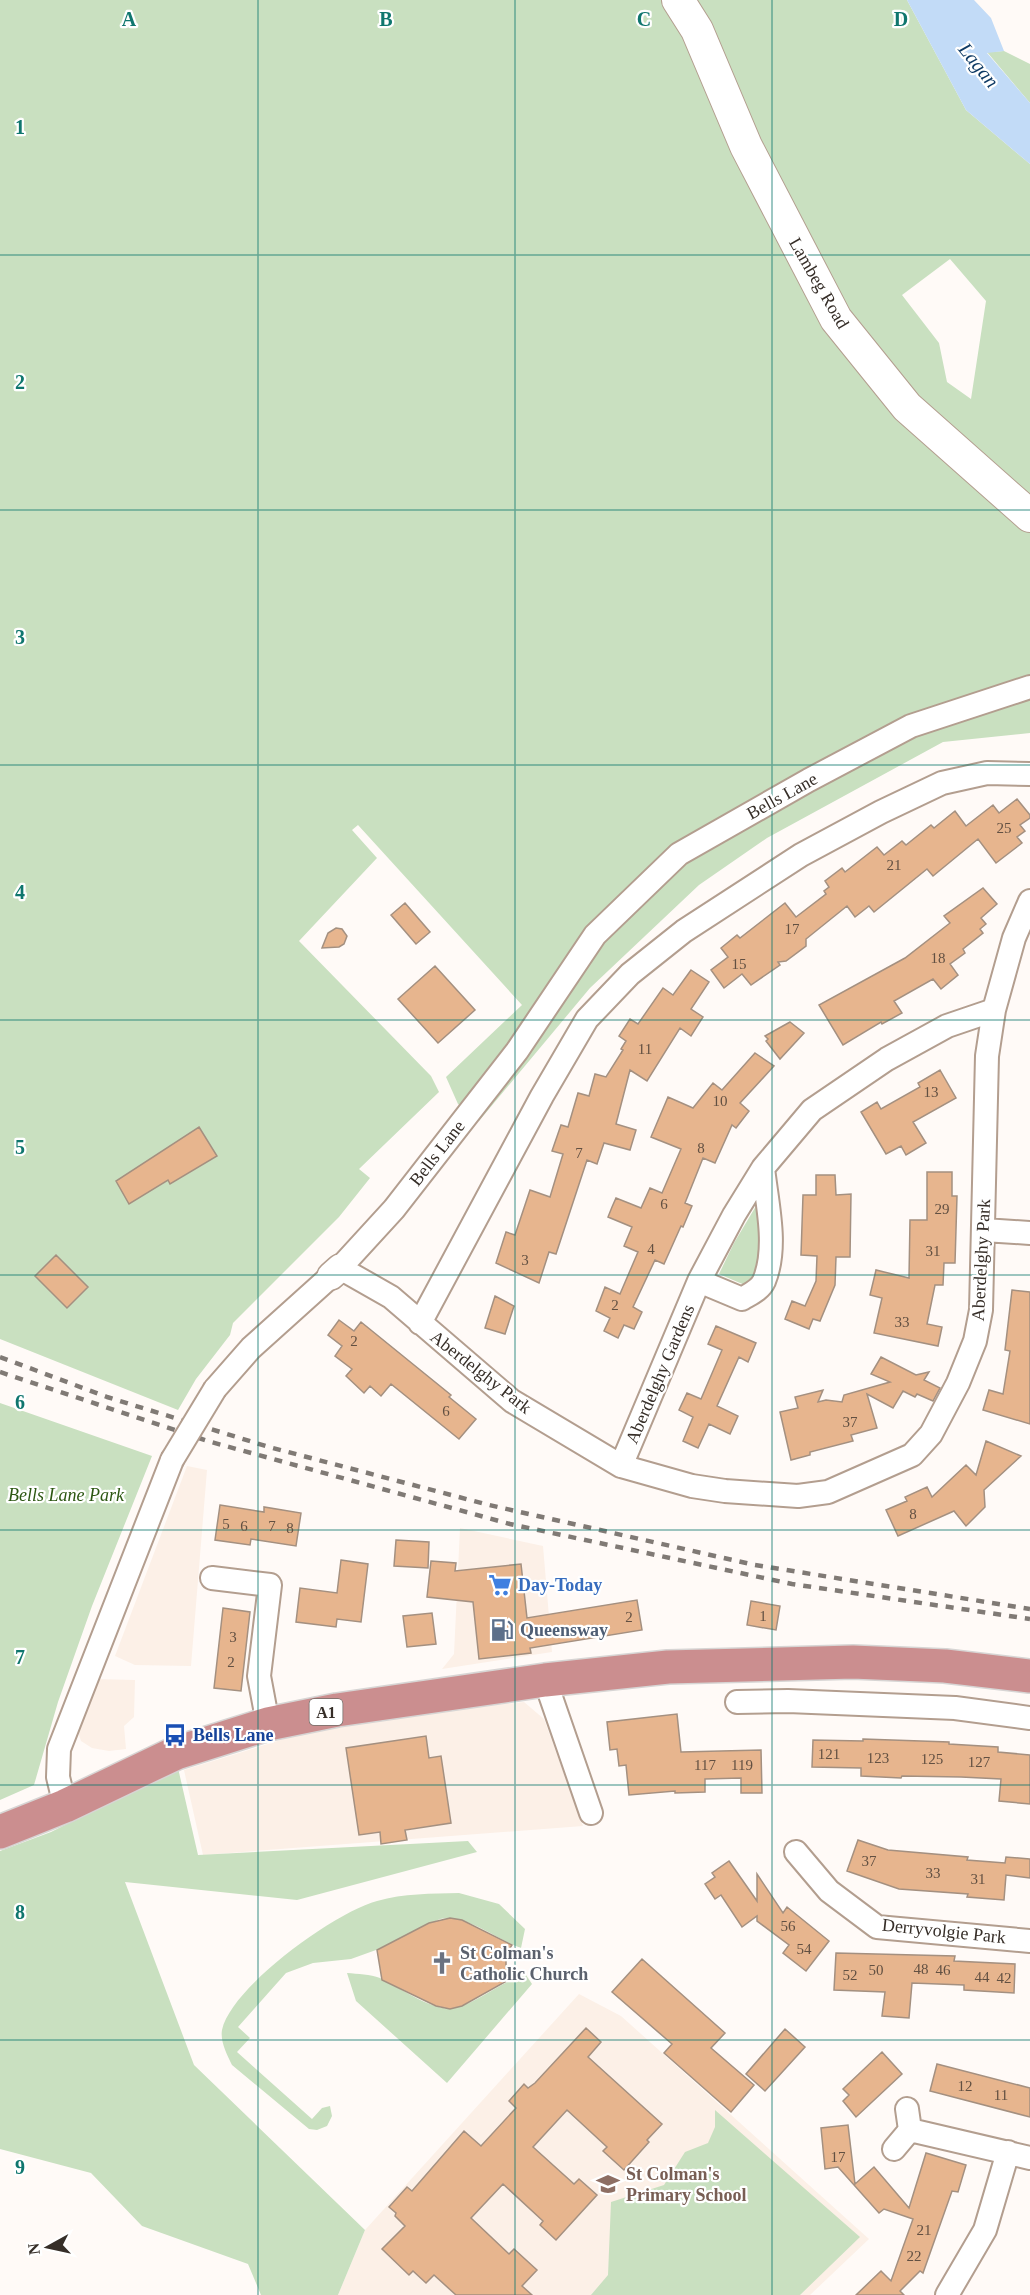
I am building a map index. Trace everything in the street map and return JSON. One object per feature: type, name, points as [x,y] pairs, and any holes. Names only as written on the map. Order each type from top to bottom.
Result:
[{"type":"highway","name":"A1","points":[[0,1832],[65,1806],[176,1753],[268,1724],[337,1710],[545,1680],[668,1667],[853,1662],[922,1665],[1030,1676]]},
{"type":"main road","name":"Lambeg Road","points":[[678,0],[697,30],[746,146],[836,319],[907,406],[1030,516]]},
{"type":"street","name":"Bells Lane","points":[[65,1806],[58,1777],[59,1749],[172,1460],[215,1389],[252,1348],[335,1272],[394,1209],[517,1051],[596,936],[679,854],[809,780],[911,726],[1030,687]]},
{"type":"street","name":"Aberdelghy Park","points":[[420,1323],[542,1096],[587,1019],[630,974],[684,931],[782,868],[881,812],[942,783],[987,773],[1030,774]]},
{"type":"street","name":"Aberdelghy Park","points":[[335,1272],[391,1297],[512,1401],[621,1466],[692,1486],[725,1491],[798,1496],[828,1492],[912,1455],[931,1434],[958,1383],[975,1341],[981,1310],[987,1056],[994,1010],[1014,938],[1030,901]]},
{"type":"street","name":"Aberdelghy Gardens","points":[[621,1466],[699,1281],[734,1215],[763,1168],[812,1110],[886,1059],[947,1026],[994,1010]]},
{"type":"street","name":"Aberdelghy Gardens","points":[[699,1281],[742,1299],[755,1292],[763,1282],[771,1245],[763,1168]]},
{"type":"street","points":[[984,1230],[1030,1233]]},
{"type":"street","points":[[212,1578],[270,1586],[259,1676],[268,1724]]},
{"type":"street","points":[[786,1664],[788,1701]]},
{"type":"street","points":[[545,1680],[591,1813]]},
{"type":"street","points":[[737,1702],[788,1701],[955,1708],[1030,1718]]},
{"type":"street","name":"Derryvolgie Park","points":[[810,1858],[829,1892],[877,1927],[1030,1941]]},
{"type":"street","points":[[894,2149],[909,2119],[1030,2158]]},
{"type":"street","points":[[947,2295],[985,2230],[1008,2152]]},
{"type":"shaded area","points":[[187,1466],[207,1470],[191,1666],[135,1665],[115,1656]]},
{"type":"shaded area","points":[[460,1528],[543,1546],[552,1652],[442,1669],[454,1654]]},
{"type":"shaded area","points":[[96,1679],[135,1680],[134,1717],[124,1726],[126,1749],[109,1751],[92,1748],[81,1741],[77,1729]]},
{"type":"shaded area","points":[[524,1702],[544,1719],[583,1826],[203,1855],[184,1770],[313,1730],[397,1715]]},
{"type":"shaded area","name":"St Colman's Primary School","points":[[579,1994],[621,2016],[869,2239],[810,2295],[338,2295],[365,2230]]},
{"type":"green space","points":[[0,0],[907,0],[966,110],[1030,164],[1030,733],[943,742],[767,838],[699,885],[590,988],[479,1121],[458,1104],[446,1077],[522,1005],[358,825],[352,830],[377,858],[299,941],[431,1076],[439,1092],[359,1169],[370,1178],[339,1217],[233,1323],[230,1335],[196,1379],[178,1410],[0,1339]],"holes":[[[950,259],[986,301],[971,399],[947,382],[939,343],[902,295]]]},
{"type":"green space","points":[[1004,51],[1030,64],[1030,103],[987,52]]},
{"type":"green space","points":[[759,1201],[764,1246],[757,1280],[747,1286],[719,1274]]},
{"type":"green space","name":"Bells Lane Park","points":[[0,1403],[152,1456],[92,1606],[58,1702],[34,1785],[0,1800]]},
{"type":"green space","points":[[178,1768],[198,1855],[468,1841],[477,1852],[297,1900],[125,1882],[194,2065],[365,2230],[338,2295],[261,2295],[248,2264],[142,2226],[91,2173],[0,2149],[0,1851],[51,1832]]},
{"type":"green space","points":[[459,1893],[499,1904],[525,1929],[521,1948],[472,1924],[440,1919],[376,1950],[351,1959],[313,1963],[286,1973],[238,2027],[250,2038],[237,2052],[312,2119],[322,2108],[330,2106],[332,2116],[327,2126],[317,2130],[309,2129],[232,2065],[222,2039],[222,2030],[230,2013],[244,1993],[264,1973],[312,1935],[359,1908],[387,1898]]},
{"type":"green space","points":[[347,1973],[380,1978],[426,2003],[445,2008],[463,2005],[507,1982],[526,1975],[532,1984],[447,2083],[356,2001]]},
{"type":"green space","points":[[715,2110],[860,2237],[800,2295],[591,2295],[608,2275],[611,2202],[664,2185],[685,2152],[708,2143],[715,2127]]},
{"type":"water","name":"Lagan","points":[[907,0],[974,0],[991,18],[1004,51],[987,53],[1030,103],[1030,164],[966,110]]},
{"type":"building","points":[[1017,799],[1030,815],[1030,818],[1020,825],[1025,831],[1017,837],[1022,843],[996,863],[978,839],[933,876],[927,869],[874,912],[869,906],[855,917],[847,906],[806,939],[806,946],[786,961],[778,962],[780,965],[751,985],[742,974],[724,988],[711,970],[728,957],[721,948],[737,935],[740,938],[785,903],[796,917],[826,894],[824,891],[829,887],[825,881],[842,868],[845,872],[877,847],[884,855],[902,841],[906,845],[931,825],[934,828],[955,811],[966,826],[993,805],[999,813]]},
{"type":"building","points":[[983,888],[997,904],[981,918],[986,924],[980,929],[983,933],[963,949],[965,953],[950,964],[958,975],[941,989],[933,979],[894,1001],[902,1013],[882,1024],[881,1022],[843,1045],[819,1005],[905,958],[950,923],[944,916]]},
{"type":"building","points":[[405,903],[430,932],[416,944],[391,915]]},
{"type":"building","points":[[336,928],[342,929],[347,936],[344,944],[339,947],[322,948],[328,933]]},
{"type":"building","points":[[435,966],[475,1010],[438,1043],[398,999]]},
{"type":"building","points":[[691,970],[709,982],[691,1009],[703,1017],[691,1036],[680,1028],[647,1081],[630,1070],[616,1124],[636,1130],[630,1150],[604,1143],[597,1164],[587,1160],[556,1254],[549,1252],[539,1283],[496,1263],[506,1232],[515,1235],[530,1190],[550,1197],[563,1154],[552,1151],[561,1125],[568,1127],[578,1093],[589,1096],[595,1074],[606,1077],[623,1050],[621,1049],[626,1041],[619,1036],[630,1019],[638,1024],[663,988],[673,995]]},
{"type":"building","points":[[790,1022],[804,1033],[780,1059],[766,1041],[768,1039],[765,1036]]},
{"type":"building","points":[[755,1053],[774,1066],[740,1103],[749,1111],[736,1128],[732,1125],[715,1163],[703,1158],[685,1203],[692,1206],[683,1227],[681,1226],[664,1264],[655,1260],[633,1307],[642,1312],[634,1329],[624,1325],[618,1338],[604,1331],[610,1318],[596,1311],[605,1287],[620,1294],[638,1252],[624,1246],[632,1227],[608,1217],[612,1207],[616,1198],[641,1208],[650,1188],[662,1193],[681,1149],[651,1137],[668,1097],[693,1108],[713,1083],[722,1090]]},
{"type":"building","points":[[940,1070],[956,1098],[913,1122],[926,1143],[906,1155],[901,1146],[886,1154],[861,1112],[877,1102],[881,1109],[920,1087],[918,1083]]},
{"type":"building","points":[[199,1127],[217,1156],[170,1184],[168,1180],[129,1204],[116,1181]]},
{"type":"building","points":[[927,1172],[952,1172],[952,1196],[957,1196],[955,1263],[944,1263],[943,1285],[935,1285],[927,1324],[942,1327],[938,1346],[874,1333],[882,1298],[870,1295],[876,1270],[909,1278],[910,1220],[927,1220]]},
{"type":"building","points":[[816,1175],[835,1175],[836,1195],[851,1194],[850,1257],[836,1257],[835,1285],[820,1321],[813,1319],[809,1329],[785,1319],[792,1301],[805,1306],[816,1281],[817,1256],[801,1255],[803,1195],[816,1195]]},
{"type":"building","points":[[56,1255],[88,1287],[67,1308],[35,1276]]},
{"type":"building","points":[[1012,1290],[1030,1292],[1030,1424],[983,1410],[989,1390],[1003,1394],[1010,1351],[1005,1350]]},
{"type":"building","points":[[495,1296],[514,1306],[505,1334],[485,1328]]},
{"type":"building","points":[[339,1320],[354,1331],[361,1322],[451,1395],[449,1397],[476,1419],[459,1439],[391,1384],[381,1396],[370,1386],[364,1393],[346,1376],[352,1369],[335,1356],[342,1346],[328,1335]]},
{"type":"building","points":[[716,1326],[756,1343],[748,1362],[739,1357],[717,1406],[738,1416],[730,1434],[709,1424],[698,1448],[683,1441],[693,1417],[679,1410],[687,1393],[701,1399],[722,1350],[708,1344]]},
{"type":"building","points":[[881,1357],[916,1375],[929,1372],[924,1380],[940,1388],[933,1401],[917,1394],[915,1397],[903,1391],[893,1408],[867,1394],[877,1428],[851,1435],[853,1441],[810,1452],[810,1455],[791,1460],[780,1412],[798,1408],[795,1397],[823,1390],[818,1402],[826,1400],[842,1402],[844,1395],[890,1382],[871,1374]]},
{"type":"building","points":[[986,1441],[1021,1456],[984,1490],[985,1507],[966,1526],[954,1511],[898,1536],[886,1510],[907,1501],[905,1497],[927,1487],[932,1497],[966,1465],[976,1475]]},
{"type":"building","points":[[220,1505],[264,1512],[264,1507],[301,1513],[296,1546],[251,1539],[250,1545],[215,1540]]},
{"type":"building","points":[[396,1540],[429,1542],[428,1568],[394,1566]]},
{"type":"building","points":[[341,1560],[368,1564],[361,1622],[337,1619],[336,1627],[296,1622],[300,1588],[337,1593]]},
{"type":"building","points":[[431,1561],[456,1563],[455,1571],[521,1564],[527,1618],[637,1600],[642,1630],[530,1648],[531,1653],[479,1659],[473,1602],[427,1597]]},
{"type":"building","points":[[751,1601],[780,1606],[776,1630],[747,1625]]},
{"type":"building","points":[[223,1608],[250,1612],[241,1691],[214,1688]]},
{"type":"building","points":[[432,1613],[436,1644],[407,1647],[403,1616]]},
{"type":"building","points":[[677,1714],[681,1752],[761,1750],[762,1793],[741,1793],[741,1778],[705,1779],[705,1792],[675,1793],[675,1791],[629,1795],[626,1765],[619,1766],[617,1749],[610,1750],[607,1722]]},
{"type":"building","points":[[426,1736],[429,1758],[441,1756],[451,1823],[405,1830],[407,1840],[381,1844],[380,1832],[359,1835],[346,1748]]},
{"type":"building","points":[[863,1739],[949,1742],[949,1744],[998,1747],[998,1752],[1030,1755],[1030,1804],[999,1801],[1001,1779],[861,1776],[861,1768],[812,1767],[813,1740],[863,1741]]},
{"type":"building","points":[[858,1840],[888,1850],[968,1857],[967,1860],[1005,1863],[1006,1857],[1030,1859],[1030,1878],[1006,1875],[1004,1900],[967,1897],[968,1894],[899,1889],[847,1871]]},
{"type":"building","points":[[729,1861],[757,1901],[757,1874],[783,1913],[787,1907],[829,1941],[806,1971],[783,1953],[789,1945],[757,1921],[757,1916],[742,1927],[721,1895],[715,1899],[705,1884],[715,1877],[712,1873]]},
{"type":"building","name":"St Colman's Catholic Church","points":[[450,1918],[462,1920],[512,1945],[506,1954],[506,1967],[514,1977],[462,2006],[450,2009],[436,2006],[382,1980],[377,1950],[429,1923]]},
{"type":"building","points":[[836,1953],[955,1956],[954,1961],[1015,1964],[1014,1993],[964,1990],[964,1985],[912,1983],[909,2018],[882,2016],[885,1992],[834,1990]]},
{"type":"building","points":[[642,1959],[725,2033],[711,2048],[754,2085],[731,2112],[664,2053],[672,2044],[612,1992]]},
{"type":"building","points":[[586,2028],[601,2042],[588,2057],[662,2124],[624,2170],[603,2151],[607,2147],[567,2110],[533,2147],[574,2184],[579,2179],[597,2195],[556,2240],[540,2225],[543,2221],[503,2184],[471,2218],[509,2254],[514,2249],[537,2270],[522,2286],[532,2295],[456,2295],[434,2275],[426,2283],[413,2271],[409,2275],[382,2249],[405,2226],[389,2207],[407,2187],[412,2191],[464,2131],[481,2146],[516,2108],[509,2101],[524,2084],[528,2088],[535,2083]]},
{"type":"building","points":[[785,2029],[805,2047],[765,2091],[746,2074]]},
{"type":"building","points":[[882,2052],[902,2074],[856,2117],[843,2101],[849,2095],[843,2089]]},
{"type":"building","points":[[937,2064],[1030,2088],[1030,2117],[930,2091]]},
{"type":"building","points":[[848,2125],[855,2184],[874,2167],[909,2208],[926,2153],[966,2165],[958,2192],[952,2191],[923,2273],[920,2271],[900,2291],[904,2295],[856,2295],[881,2271],[891,2281],[913,2219],[884,2209],[879,2213],[838,2167],[825,2169],[821,2128]]},
{"type":"railway","points":[[0,1357],[107,1397],[269,1447],[489,1505],[755,1565],[1030,1609]]},
{"type":"railway","points":[[0,1372],[211,1442],[510,1524],[792,1584],[1030,1619]]},
{"type":"place","name":"Day-Today","points":[[500,1585]]},
{"type":"place","name":"Queensway","points":[[502,1630]]},
{"type":"place","name":"Bells Lane","points":[[175,1735]]},
{"type":"place","name":"St Colman's Catholic Church","points":[[442,1963]]},
{"type":"place","name":"St Colman's Primary School","points":[[608,2184]]}]
